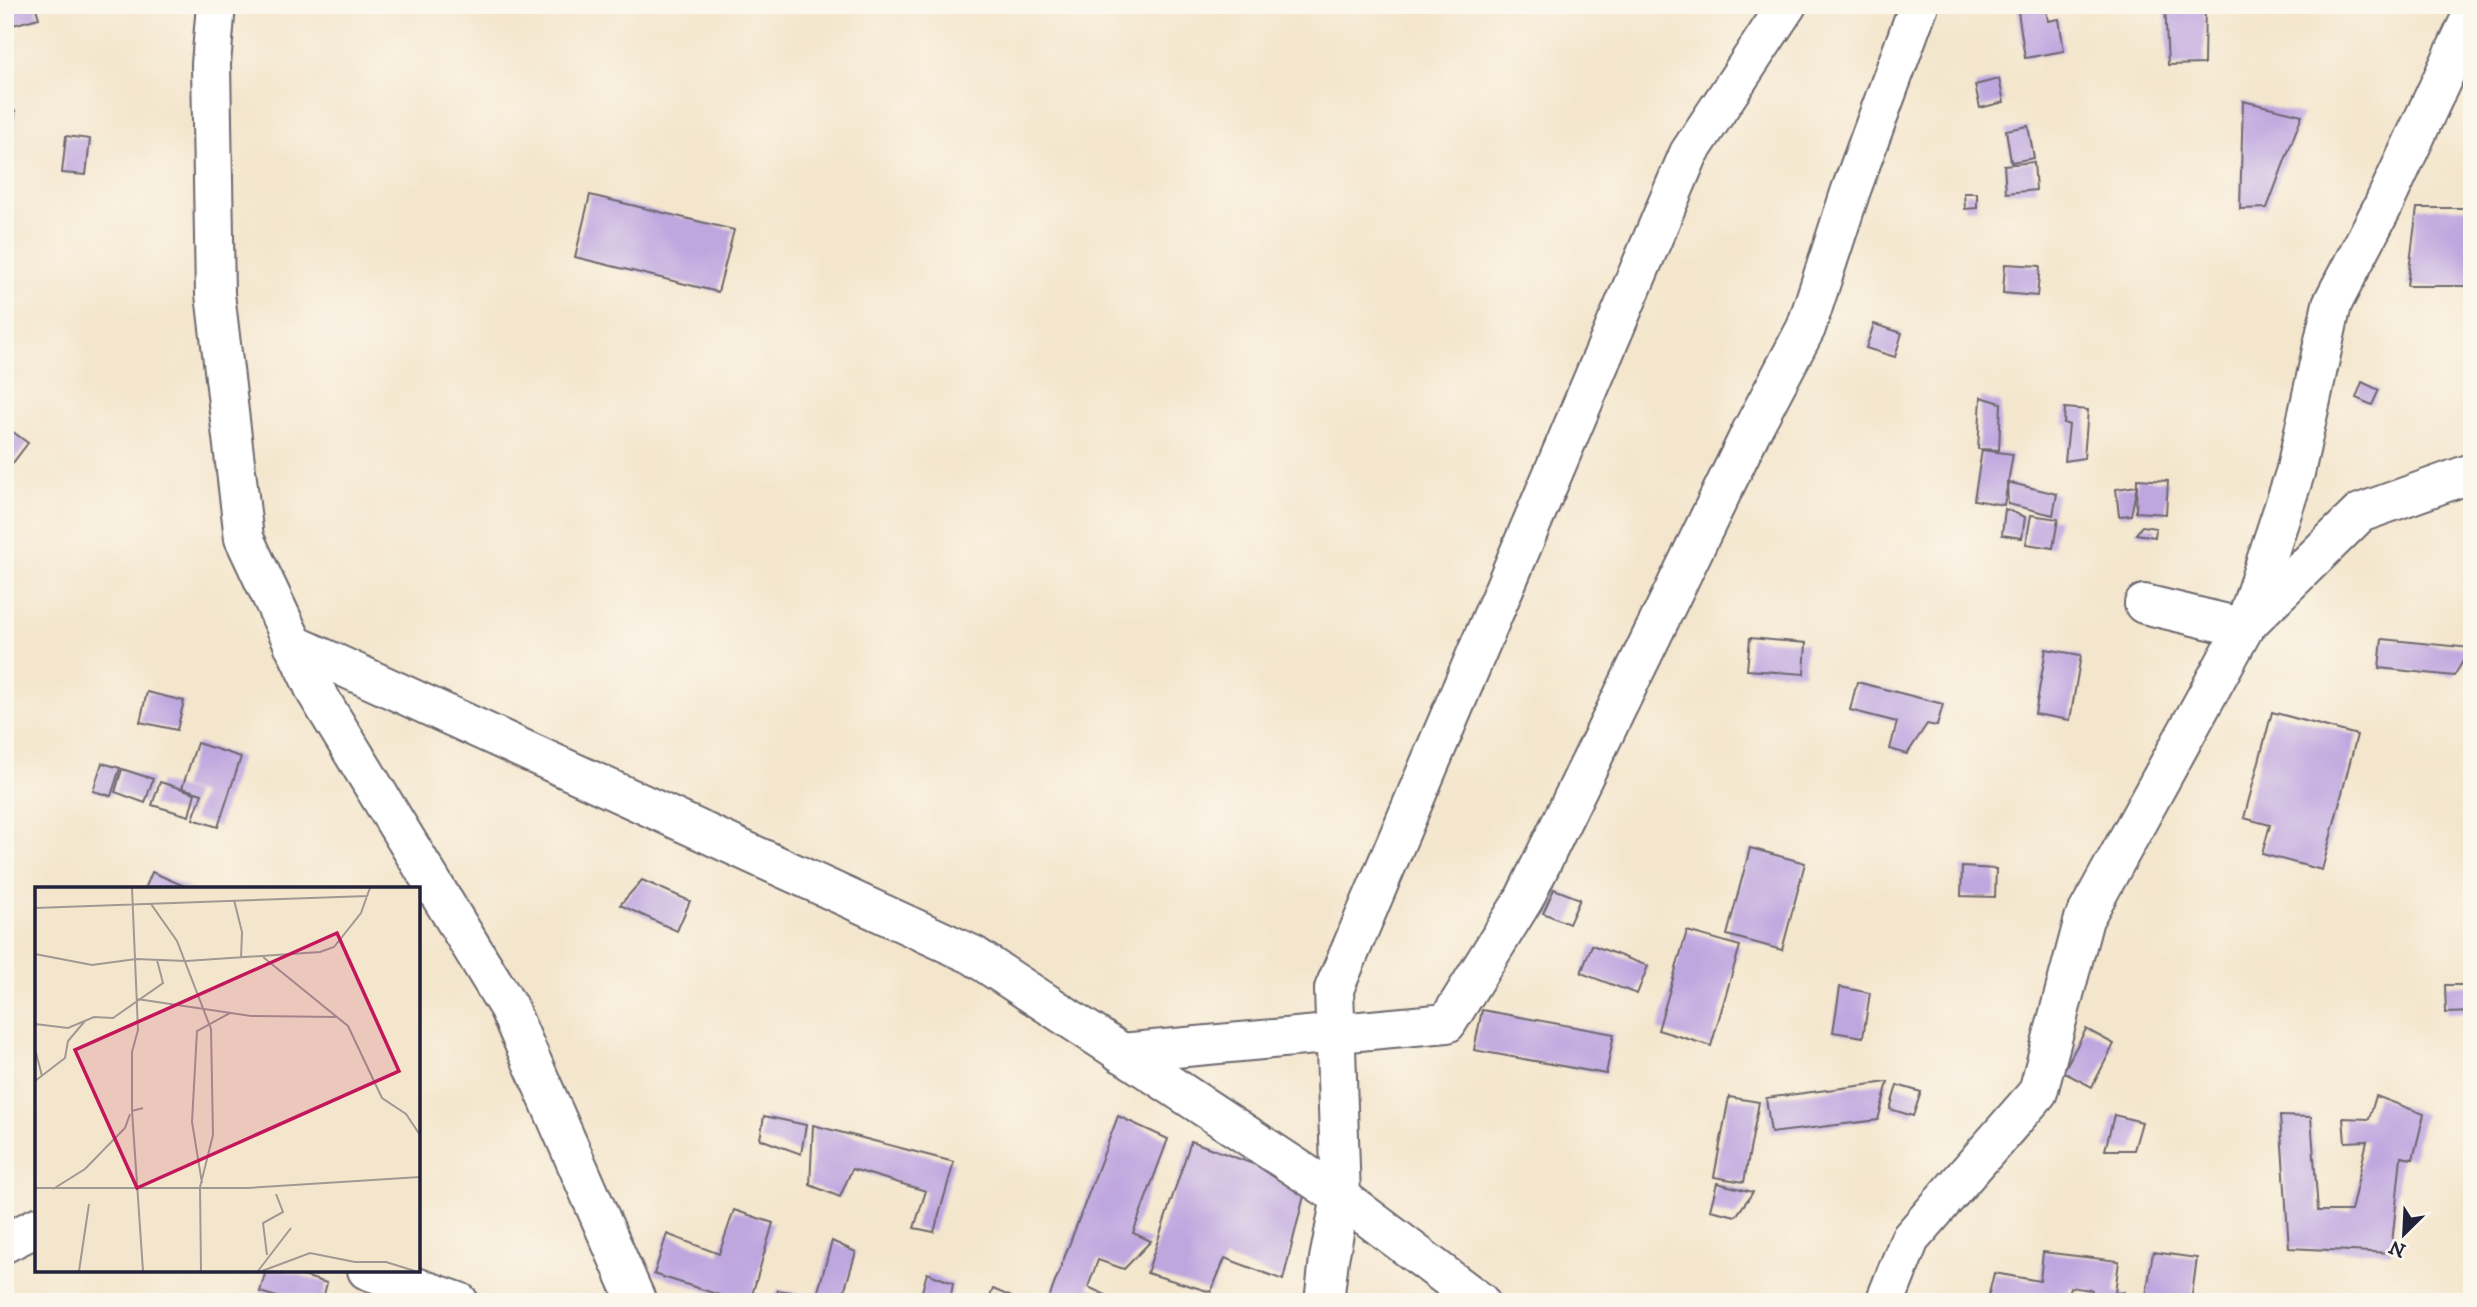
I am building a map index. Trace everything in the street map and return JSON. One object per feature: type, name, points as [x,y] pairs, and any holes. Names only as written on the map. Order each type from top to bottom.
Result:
[{"type":"street","points":[[216,5],[211,64],[215,294],[244,538],[316,692],[508,1007],[637,1302]]},
{"type":"street","points":[[1324,1302],[1341,1197],[1334,989],[1689,153],[1787,5]]},
{"type":"street","points":[[1121,1053],[1447,1023],[1524,899],[1751,432],[1806,328],[1851,190],[1919,5]]},
{"type":"street","points":[[1885,1302],[1910,1239],[2038,1091],[2084,919],[2244,628],[2295,473],[2332,304],[2383,206],[2472,15]]},
{"type":"street","points":[[2244,628],[2360,513],[2472,473]]},
{"type":"street","points":[[2144,604],[2244,628]]},
{"type":"street","points":[[293,644],[973,955],[1341,1197],[1480,1302]]},
{"type":"street","points":[[5,1243],[35,1228]]},
{"type":"street","points":[[373,1272],[459,1302]]},
{"type":"building","points":[[5,5],[35,5],[39,18],[5,27]]},
{"type":"building","points":[[2017,5],[2045,5],[2048,21],[2059,19],[2064,51],[2025,58]]},
{"type":"building","points":[[2165,5],[2205,5],[2204,64],[2168,65]]},
{"type":"building","points":[[1999,79],[2004,102],[1980,108],[1975,85]]},
{"type":"building","points":[[2243,101],[2302,115],[2267,208],[2240,209]]},
{"type":"building","points":[[5,110],[15,111],[12,138],[5,137]]},
{"type":"building","points":[[2028,126],[2034,158],[2011,162],[2006,130]]},
{"type":"building","points":[[66,136],[90,139],[86,175],[62,173]]},
{"type":"building","points":[[2034,162],[2036,190],[2006,193],[2004,165]]},
{"type":"building","points":[[1964,193],[1977,193],[1977,208],[1965,209]]},
{"type":"building","points":[[590,195],[734,230],[718,292],[575,257]]},
{"type":"building","points":[[2417,208],[2472,208],[2472,286],[2407,286]]},
{"type":"building","points":[[2005,264],[2040,266],[2037,296],[2003,293]]},
{"type":"building","points":[[1874,324],[1902,333],[1895,357],[1866,348]]},
{"type":"building","points":[[2362,382],[2379,390],[2372,405],[2356,398]]},
{"type":"building","points":[[1981,397],[2001,403],[1999,450],[1978,449]]},
{"type":"building","points":[[2065,408],[2088,410],[2084,458],[2065,461],[2069,425],[2064,423]]},
{"type":"building","points":[[9,429],[28,443],[12,464],[5,459],[5,434]]},
{"type":"building","points":[[1982,450],[2013,454],[2004,505],[1974,500]]},
{"type":"building","points":[[2137,479],[2168,481],[2166,514],[2136,512]]},
{"type":"building","points":[[2007,482],[2057,494],[2053,515],[2008,504]]},
{"type":"building","points":[[2137,486],[2131,515],[2119,516],[2116,489]]},
{"type":"building","points":[[2005,509],[2025,517],[2022,538],[2002,535]]},
{"type":"building","points":[[2031,515],[2058,519],[2053,548],[2026,544]]},
{"type":"building","points":[[2142,526],[2156,528],[2155,537],[2136,534]]},
{"type":"building","points":[[1750,638],[1806,643],[1804,674],[1747,670]]},
{"type":"building","points":[[2382,639],[2471,648],[2454,676],[2379,668]]},
{"type":"building","points":[[2046,649],[2081,655],[2070,720],[2035,714]]},
{"type":"building","points":[[1857,682],[1943,704],[1937,726],[1927,724],[1907,754],[1890,749],[1897,722],[1850,710]]},
{"type":"building","points":[[147,692],[184,701],[177,730],[140,722]]},
{"type":"building","points":[[2272,712],[2357,735],[2322,870],[2262,854],[2270,825],[2244,818]]},
{"type":"building","points":[[197,743],[241,757],[218,827],[193,819],[202,794],[182,788]]},
{"type":"building","points":[[102,763],[120,768],[111,796],[93,791]]},
{"type":"building","points":[[122,769],[153,779],[145,803],[115,792]]},
{"type":"building","points":[[160,782],[195,793],[189,816],[152,805]]},
{"type":"building","points":[[1750,848],[1805,863],[1782,950],[1727,935]]},
{"type":"building","points":[[1962,867],[1996,869],[1995,897],[1961,896]]},
{"type":"building","points":[[152,872],[186,887],[146,887]]},
{"type":"building","points":[[642,880],[690,901],[677,931],[620,905]]},
{"type":"building","points":[[1554,889],[1580,899],[1569,924],[1543,913]]},
{"type":"building","points":[[1687,931],[1740,946],[1711,1046],[1658,1030]]},
{"type":"building","points":[[1592,945],[1648,966],[1637,994],[1581,973]]},
{"type":"building","points":[[2445,985],[2472,985],[2472,1012],[2446,1013]]},
{"type":"building","points":[[1840,987],[1870,993],[1863,1037],[1833,1032]]},
{"type":"building","points":[[1482,1010],[1614,1034],[1606,1074],[1474,1050]]},
{"type":"building","points":[[2086,1029],[2114,1044],[2092,1087],[2063,1072]]},
{"type":"building","points":[[1888,1082],[1878,1120],[1771,1133],[1766,1098]]},
{"type":"building","points":[[1897,1085],[1921,1092],[1913,1116],[1890,1109]]},
{"type":"building","points":[[2376,1096],[2424,1114],[2413,1159],[2401,1157],[2391,1253],[2289,1248],[2280,1116],[2311,1117],[2318,1211],[2351,1211],[2367,1141],[2345,1142],[2343,1118],[2369,1119]]},
{"type":"building","points":[[1729,1097],[1759,1102],[1744,1182],[1714,1177]]},
{"type":"building","points":[[2114,1115],[2142,1122],[2134,1150],[2105,1150]]},
{"type":"building","points":[[764,1116],[806,1125],[801,1154],[760,1139]]},
{"type":"building","points":[[1118,1116],[1168,1139],[1133,1233],[1151,1241],[1124,1269],[1098,1260],[1088,1287],[1106,1295],[1103,1302],[1058,1302],[1049,1298]]},
{"type":"building","points":[[813,1125],[954,1162],[934,1232],[914,1228],[926,1191],[852,1169],[840,1197],[810,1185]]},
{"type":"building","points":[[1191,1141],[1307,1184],[1283,1280],[1225,1258],[1211,1292],[1147,1273]]},
{"type":"building","points":[[1717,1183],[1753,1192],[1736,1216],[1710,1210]]},
{"type":"building","points":[[734,1210],[773,1223],[750,1302],[741,1302],[654,1274],[667,1234],[719,1254]]},
{"type":"building","points":[[832,1241],[856,1252],[841,1302],[815,1302]]},
{"type":"building","points":[[2043,1252],[2119,1261],[2115,1293],[2124,1292],[2123,1302],[2091,1302],[2092,1290],[2070,1287],[2065,1302],[1987,1302],[1994,1273],[2040,1281]]},
{"type":"building","points":[[2153,1252],[2197,1258],[2191,1302],[2166,1302],[2166,1299],[2146,1296]]},
{"type":"building","points":[[265,1272],[290,1272],[327,1283],[322,1302],[294,1302],[260,1292]]},
{"type":"building","points":[[927,1273],[953,1283],[950,1302],[919,1302]]},
{"type":"building","points":[[993,1289],[1023,1302],[988,1302]]},
{"type":"building","points":[[778,1290],[802,1294],[800,1302],[773,1302]]}]
